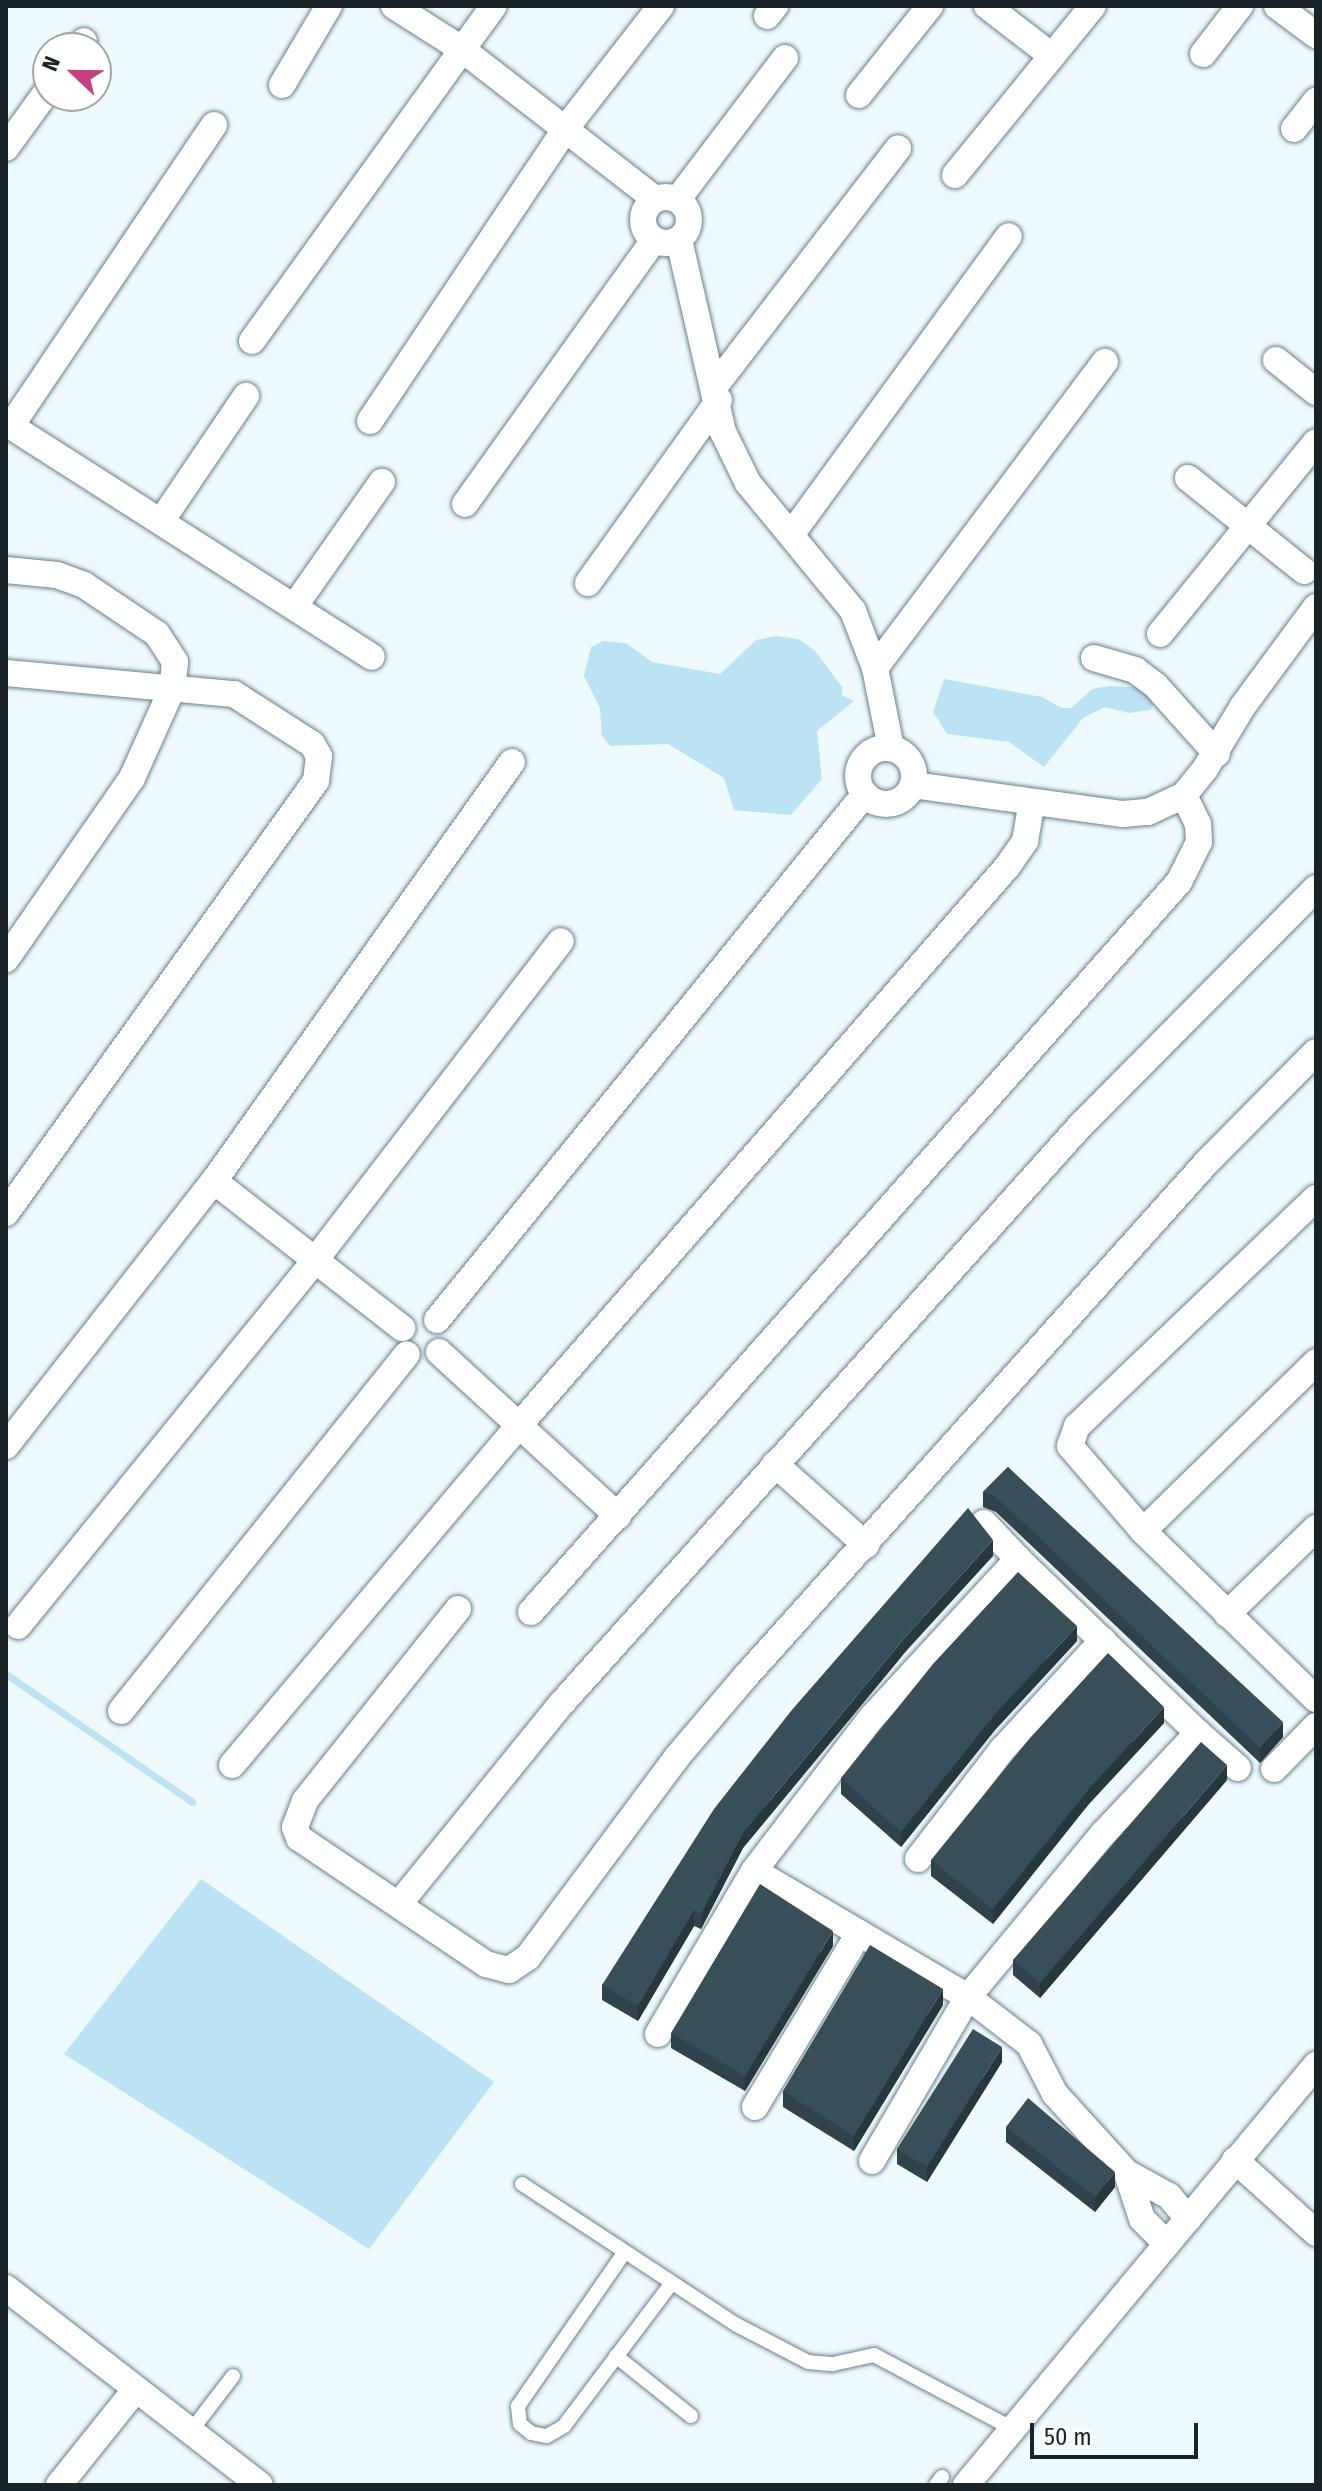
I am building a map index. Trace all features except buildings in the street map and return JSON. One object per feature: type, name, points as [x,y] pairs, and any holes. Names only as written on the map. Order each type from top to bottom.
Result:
[{"type":"street","points":[[282,85],[329,6]]},
{"type":"street","points":[[394,6],[463,50],[566,128],[689,211],[689,227],[666,240],[465,504]]},
{"type":"street","points":[[252,341],[494,6]]},
{"type":"street","points":[[370,421],[566,128],[661,6]]},
{"type":"street","points":[[859,95],[930,6]]},
{"type":"street","points":[[987,6],[1052,56]]},
{"type":"street","points":[[955,175],[1093,6]]},
{"type":"street","points":[[1203,54],[1240,6]]},
{"type":"street","points":[[1277,6],[1316,35]]},
{"type":"street","points":[[785,58],[667,199],[643,219],[666,240],[717,393],[723,432],[743,473],[853,611],[875,668],[891,748]]},
{"type":"street","points":[[1294,129],[1316,101]]},
{"type":"street","points":[[6,148],[32,112]]},
{"type":"street","points":[[214,125],[9,424],[372,657]]},
{"type":"street","points":[[588,583],[717,393],[898,148]]},
{"type":"street","points":[[793,532],[1009,236]]},
{"type":"street","points":[[1276,360],[1316,392]]},
{"type":"street","points":[[875,668],[1105,362]]},
{"type":"street","points":[[162,520],[246,396]]},
{"type":"street","points":[[1160,634],[1316,442]]},
{"type":"street","points":[[1188,478],[1304,571]]},
{"type":"street","points":[[294,607],[382,482]]},
{"type":"street","points":[[6,570],[71,579],[157,634],[175,662],[172,689],[132,778],[6,959]]},
{"type":"street","points":[[913,785],[908,757],[891,748],[865,758],[858,776],[865,794],[891,803],[913,785],[1123,814],[1148,812],[1184,795],[1217,754],[1243,706],[1316,607]]},
{"type":"street","points":[[1094,658],[1145,678],[1217,754]]},
{"type":"street","points":[[6,673],[234,694],[312,744],[319,756],[316,781],[6,1213]]},
{"type":"street","points":[[6,1446],[214,1181],[512,762]]},
{"type":"street","points":[[437,1320],[865,794]]},
{"type":"street","points":[[531,1612],[1179,882],[1199,842],[1198,824],[1184,795]]},
{"type":"street","points":[[232,1765],[520,1424],[1007,867],[1025,841],[1032,803]]},
{"type":"street","points":[[399,1904],[562,1703],[775,1464],[1081,1125],[1316,888]]},
{"type":"street","points":[[18,1626],[316,1259],[561,941]]},
{"type":"street","points":[[458,1609],[297,1816],[299,1838],[486,1964],[509,1970],[519,1965],[677,1757],[1208,1161],[1316,1052]]},
{"type":"street","points":[[214,1181],[316,1259],[404,1341],[417,1359],[439,1352]]},
{"type":"street","points":[[1316,1198],[1077,1426],[1070,1446],[1074,1456],[1143,1531],[1316,1699]]},
{"type":"street","points":[[121,1711],[404,1341],[411,1318],[437,1320]]},
{"type":"street","points":[[437,1320],[443,1330],[439,1352]]},
{"type":"street","points":[[439,1352],[618,1516]]},
{"type":"street","points":[[1143,1531],[1316,1362]]},
{"type":"street","points":[[775,1464],[866,1545]]},
{"type":"street","points":[[984,1523],[1198,1733],[1238,1768]]},
{"type":"street","points":[[1227,1614],[1316,1528]]},
{"type":"street","points":[[658,2034],[754,1871],[872,1717],[1018,1559]]},
{"type":"street","points":[[918,1859],[1002,1750],[1103,1640]]},
{"type":"street","points":[[1274,1769],[1316,1726]]},
{"type":"street","points":[[872,2161],[968,1997],[1103,1834],[1198,1733]]},
{"type":"street","points":[[754,1871],[968,1997],[1029,2044],[1055,2094],[1127,2173],[1169,2196],[1188,2219]]},
{"type":"street","points":[[755,2107],[859,1933]]},
{"type":"street","points":[[948,2482],[1013,2429],[1316,2065]]},
{"type":"street","points":[[1235,2160],[1316,2233]]},
{"type":"street","points":[[1127,2173],[1142,2219],[1167,2244]]},
{"type":"street","points":[[6,2288],[260,2485]]},
{"type":"street","points":[[59,2485],[136,2389]]},
{"type":"lane","points":[[522,2184],[671,2284],[808,2362],[833,2364],[874,2355],[1013,2429]]},
{"type":"lane","points":[[624,2253],[532,2381],[518,2406],[520,2424],[547,2436],[564,2426],[671,2284]]},
{"type":"lane","points":[[616,2356],[691,2416]]},
{"type":"lane","points":[[191,2431],[233,2376]]},
{"type":"water","points":[[777,636],[798,639],[815,651],[842,687],[842,695],[854,701],[817,731],[822,779],[791,815],[734,810],[724,778],[668,744],[610,746],[602,736],[600,708],[584,676],[591,647],[603,641],[626,643],[652,662],[720,674],[756,640]]},
{"type":"water","points":[[944,679],[1042,697],[1062,708],[1071,708],[1092,689],[1109,686],[1138,687],[1155,697],[1151,710],[1129,713],[1105,707],[1083,718],[1044,767],[1009,742],[947,734],[933,712]]},
{"type":"water","points":[[201,1879],[494,2082],[369,2249],[64,2054]]},
{"type":"waterway","points":[[6,1674],[192,1802]]}]
